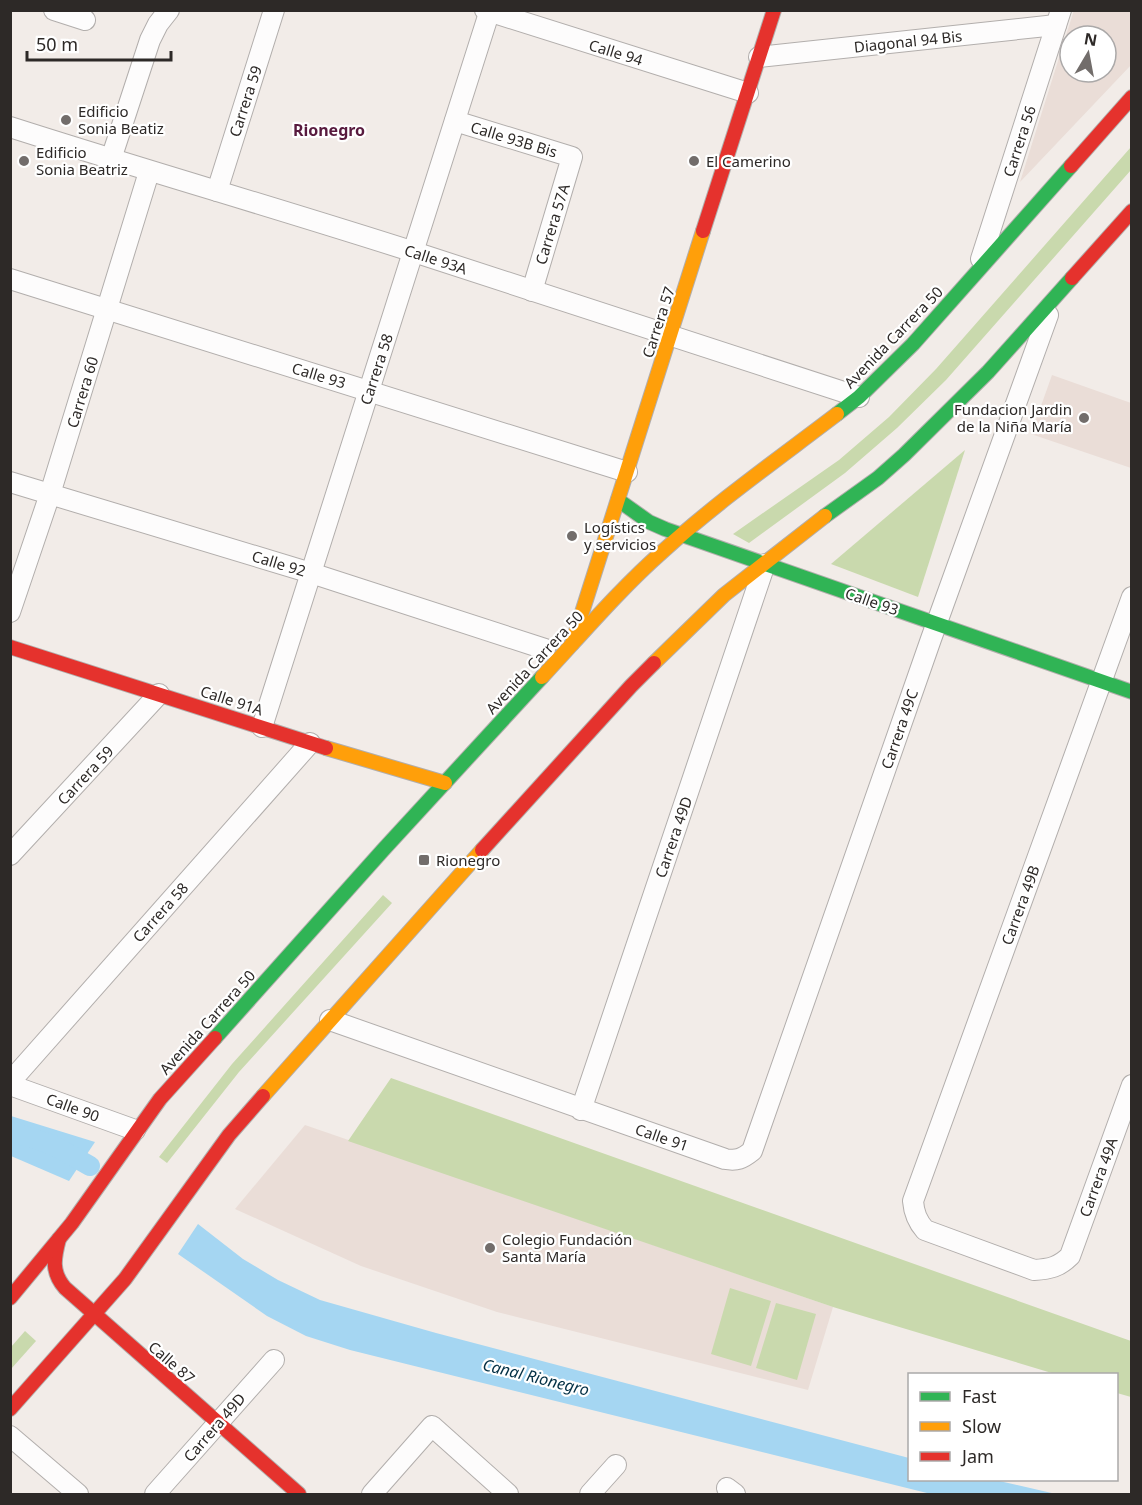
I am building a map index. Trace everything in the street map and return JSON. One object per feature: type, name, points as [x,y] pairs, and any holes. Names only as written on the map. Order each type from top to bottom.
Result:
[{"type":"main road","name":"Carrera 57","points":[[572,644],[774,10]]},
{"type":"main road","name":"Avenida Carrera 50","points":[[10,1298],[91,1197],[135,1130],[168,1090],[572,644],[681,535],[718,504],[859,397],[913,345],[1131,98]]},
{"type":"main road","points":[[10,1408],[94,1316],[152,1243],[212,1157],[425,912],[631,686],[724,595],[794,539],[878,478],[904,455],[988,372],[1131,211]]},
{"type":"main road","name":"Calle 93","points":[[618,500],[649,522],[681,535],[1131,693]]},
{"type":"main road","name":"Calle 91A","points":[[10,647],[310,743],[445,783]]},
{"type":"main road","name":"Calle 87","points":[[59,1239],[53,1264],[58,1282],[299,1494]]},
{"type":"street","points":[[54,10],[85,20]]},
{"type":"street","points":[[111,159],[150,40],[158,24],[169,10]]},
{"type":"street","name":"Carrera 59","points":[[216,190],[274,10]]},
{"type":"street","name":"Calle 94","points":[[488,11],[748,93]]},
{"type":"street","name":"Carrera 58","points":[[262,727],[488,11]]},
{"type":"street","name":"Diagonal 94 Bis","points":[[759,57],[1058,18]]},
{"type":"street","name":"Carrera 56","points":[[977,271],[1058,18]]},
{"type":"street","name":"Calle 93B Bis","points":[[455,121],[572,157]]},
{"type":"street","name":"Calle 93A","points":[[10,127],[149,172],[216,190],[413,252],[859,397]]},
{"type":"street","name":"Carrera 57A","points":[[532,291],[572,157]]},
{"type":"street","name":"Carrera 60","points":[[10,612],[50,494],[149,172]]},
{"type":"street","name":"Calle 93","points":[[10,279],[627,472]]},
{"type":"street","name":"Carrera 49C","points":[[744,1158],[752,1151],[756,1142],[936,623],[1054,298]]},
{"type":"street","name":"Calle 92","points":[[10,482],[311,573],[545,649]]},
{"type":"street","name":"Carrera 49D","points":[[581,1110],[765,564]]},
{"type":"street","name":"Carrera 49B","points":[[1060,1266],[1034,1270],[925,1230],[914,1213],[913,1200],[1131,597]]},
{"type":"street","name":"Carrera 59","points":[[10,855],[159,694]]},
{"type":"street","name":"Carrera 58","points":[[10,1083],[310,743]]},
{"type":"street","name":"Calle 91","points":[[330,1020],[725,1159],[744,1158]]},
{"type":"street","name":"Calle 90","points":[[10,1083],[135,1130]]},
{"type":"street","name":"Carrera 49A","points":[[1060,1266],[1070,1256],[1131,1085]]},
{"type":"street","name":"Carrera 49D","points":[[155,1494],[273,1360]]},
{"type":"street","points":[[372,1494],[432,1426],[508,1494]]},
{"type":"street","points":[[10,1436],[78,1494]]},
{"type":"street","points":[[590,1494],[616,1465]]},
{"type":"shaded area","points":[[1074,10],[1131,11],[1131,65],[1118,79],[1118,24],[1070,24]]},
{"type":"shaded area","points":[[1058,61],[1058,84],[1113,84],[1020,182]]},
{"type":"shaded area","name":"Fundacion Jardin de la Niña María","points":[[1052,375],[1131,403],[1131,468],[1031,434]]},
{"type":"shaded area","name":"Colegio Fundación Santa María","points":[[305,1125],[833,1307],[808,1390],[497,1312],[361,1266],[235,1209]]},
{"type":"green space","points":[[1131,147],[1131,170],[946,380],[897,428],[845,473],[749,543],[733,534],[839,460],[889,417],[936,369]]},
{"type":"green space","points":[[965,450],[918,597],[831,564]]},
{"type":"green space","points":[[383,895],[392,903],[239,1072],[167,1163],[159,1157],[232,1064]]},
{"type":"green space","points":[[391,1078],[1131,1341],[1131,1397],[1118,1393],[1118,1373],[1052,1373],[833,1307],[348,1141]]},
{"type":"green space","points":[[730,1288],[771,1301],[751,1366],[711,1354]]},
{"type":"green space","points":[[776,1303],[816,1314],[797,1380],[756,1368]]},
{"type":"green space","points":[[25,1331],[36,1341],[11,1369],[11,1347]]},
{"type":"water","points":[[11,1116],[95,1142],[69,1181],[11,1156]]},
{"type":"water","points":[[198,1224],[243,1259],[278,1280],[320,1300],[436,1333],[908,1458],[908,1481],[999,1481],[1056,1494],[931,1494],[350,1350],[306,1336],[267,1316],[178,1254]]},
{"type":"waterway","name":"Canal Rionegro","points":[[10,1131],[53,1145],[90,1166]]},
{"type":"traffic: fast","points":[[837,414],[859,397],[913,344],[1071,166]]},
{"type":"traffic: fast","points":[[825,516],[878,478],[904,455],[988,372],[1072,278]]},
{"type":"traffic: fast","points":[[618,500],[649,522],[665,529],[1132,692]]},
{"type":"traffic: fast","points":[[215,1038],[542,677]]},
{"type":"traffic: slow","points":[[572,644],[703,231]]},
{"type":"traffic: slow","points":[[542,677],[615,597],[662,552],[726,498],[837,414]]},
{"type":"traffic: slow","points":[[654,663],[724,595],[825,516]]},
{"type":"traffic: slow","points":[[326,748],[445,783]]},
{"type":"traffic: slow","points":[[263,1096],[482,850]]},
{"type":"traffic: jam","points":[[703,231],[774,10]]},
{"type":"traffic: jam","points":[[1071,166],[1132,97]]},
{"type":"traffic: jam","points":[[1072,278],[1132,211]]},
{"type":"traffic: jam","points":[[10,647],[326,748]]},
{"type":"traffic: jam","points":[[482,850],[654,663]]},
{"type":"traffic: jam","points":[[10,1298],[72,1223],[160,1099],[215,1038]]},
{"type":"traffic: jam","points":[[10,1409],[125,1279],[229,1135],[263,1096]]},
{"type":"traffic: jam","points":[[59,1239],[55,1265],[57,1276],[65,1288],[299,1494]]},
{"type":"place","name":"Edificio Sonia Beatiz","points":[[66,120]]},
{"type":"place","name":"Edificio Sonia Beatriz","points":[[24,161]]},
{"type":"place","name":"El Camerino","points":[[694,161]]},
{"type":"place","name":"Fundacion Jardin de la Niña María","points":[[1084,418]]},
{"type":"place","name":"Logístics y servicios","points":[[572,536]]},
{"type":"place","name":"Rionegro","points":[[424,860]]},
{"type":"place","name":"Colegio Fundación Santa María","points":[[490,1248]]},
{"type":"district","name":"Rionegro","points":[[329,130]]}]
